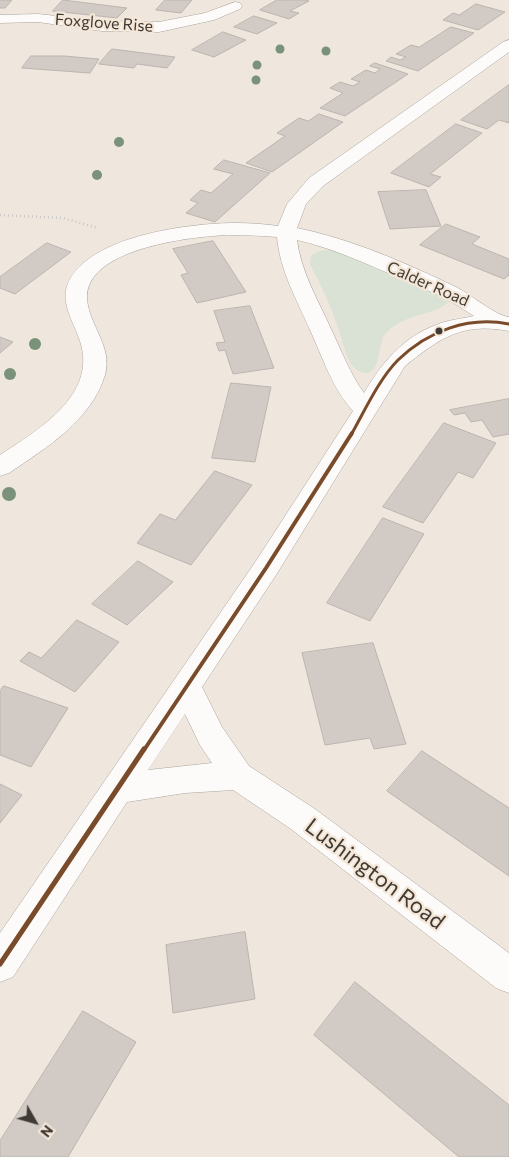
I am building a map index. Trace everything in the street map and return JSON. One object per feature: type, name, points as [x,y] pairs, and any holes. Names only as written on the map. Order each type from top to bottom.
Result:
[{"type":"street","name":"Foxglove Rise","points":[[0,19],[38,18],[102,26],[159,27],[209,17],[235,6]]},
{"type":"street","points":[[365,410],[353,398],[340,374],[296,277],[287,244],[286,232],[289,220],[301,196],[316,182],[509,45]]},
{"type":"street","name":"Calder Road","points":[[0,467],[71,413],[81,402],[94,374],[96,358],[94,346],[76,297],[79,280],[84,272],[103,258],[146,241],[209,230],[248,229],[286,232],[327,242],[433,285],[472,303],[501,322]]},
{"type":"street","name":"Calder Road","points":[[0,964],[266,568],[397,361],[426,338],[444,329],[461,324],[501,322]]},
{"type":"street","name":"Lushington Road","points":[[186,685],[212,736],[238,776],[303,819],[509,975]]},
{"type":"street","points":[[118,789],[185,779],[238,776]]},
{"type":"path","points":[[0,214],[63,218],[146,241]]},
{"type":"green space","points":[[319,251],[336,251],[446,299],[448,303],[438,309],[409,318],[396,325],[384,336],[376,365],[373,369],[369,372],[360,372],[349,360],[329,304],[310,265],[311,255]]},
{"type":"building","points":[[0,0],[12,0],[5,8],[0,8]]},
{"type":"building","points":[[63,0],[127,8],[117,18],[53,11]]},
{"type":"building","points":[[165,0],[192,0],[181,13],[156,10]]},
{"type":"building","points":[[277,0],[309,1],[290,11],[299,13],[289,19],[260,10]]},
{"type":"building","points":[[476,4],[505,12],[478,30],[443,20],[453,13],[459,15]]},
{"type":"building","points":[[254,16],[277,23],[257,34],[234,27]]},
{"type":"building","points":[[451,27],[474,33],[418,71],[386,61],[391,57],[400,60],[406,57],[396,54],[411,45],[419,47]]},
{"type":"building","points":[[223,32],[246,40],[214,57],[192,50]]},
{"type":"building","points":[[112,49],[175,57],[167,68],[137,64],[134,68],[99,64]]},
{"type":"building","points":[[31,56],[99,59],[90,73],[22,68]]},
{"type":"building","points":[[375,63],[408,74],[345,116],[320,108],[343,93],[330,88],[340,82],[353,86],[360,82],[351,79],[366,70],[375,73],[380,69],[370,66]]},
{"type":"building","points":[[509,85],[509,123],[499,120],[487,129],[461,120]]},
{"type":"building","points":[[319,114],[343,122],[272,172],[246,163],[285,136],[277,133],[299,118],[308,121]]},
{"type":"building","points":[[456,124],[482,133],[430,174],[441,177],[429,187],[391,173]]},
{"type":"building","points":[[224,160],[270,173],[215,222],[186,213],[198,203],[190,200],[201,190],[211,193],[233,174],[214,169]]},
{"type":"building","points":[[426,190],[441,226],[390,229],[378,192]]},
{"type":"building","points":[[446,224],[480,237],[472,244],[509,259],[509,275],[504,279],[420,245]]},
{"type":"building","points":[[213,241],[246,292],[197,303],[181,275],[188,273],[173,249]]},
{"type":"building","points":[[47,243],[71,252],[15,294],[0,288],[0,277]]},
{"type":"building","points":[[250,306],[274,368],[233,374],[225,350],[219,351],[216,343],[225,342],[214,311]]},
{"type":"building","points":[[0,337],[13,342],[0,353]]},
{"type":"building","points":[[231,383],[271,387],[255,462],[212,458]]},
{"type":"building","points":[[509,399],[509,434],[493,437],[482,420],[471,422],[465,413],[454,415],[450,410]]},
{"type":"building","points":[[444,423],[496,443],[473,478],[458,472],[423,523],[383,507]]},
{"type":"building","points":[[215,471],[252,485],[191,565],[137,543],[160,514],[175,520]]},
{"type":"building","points":[[383,518],[424,534],[370,621],[327,603]]},
{"type":"building","points":[[138,561],[173,582],[127,625],[92,604]]},
{"type":"building","points":[[77,620],[119,642],[75,692],[20,661],[29,652],[41,658]]},
{"type":"building","points":[[373,643],[406,744],[374,749],[370,738],[325,745],[302,653]]},
{"type":"building","points":[[4,686],[68,708],[31,767],[0,755],[0,691]]},
{"type":"building","points":[[422,751],[509,808],[509,876],[387,791]]},
{"type":"building","points":[[0,784],[22,795],[0,823]]},
{"type":"building","points":[[245,932],[255,999],[173,1013],[166,945]]},
{"type":"building","points":[[355,982],[509,1105],[509,1157],[459,1157],[314,1035]]},
{"type":"building","points":[[83,1011],[136,1042],[68,1157],[0,1157],[0,1141]]},
{"type":"transit line","points":[[0,964],[266,568],[397,361],[426,338],[444,329],[476,322],[493,321],[509,324]]}]
